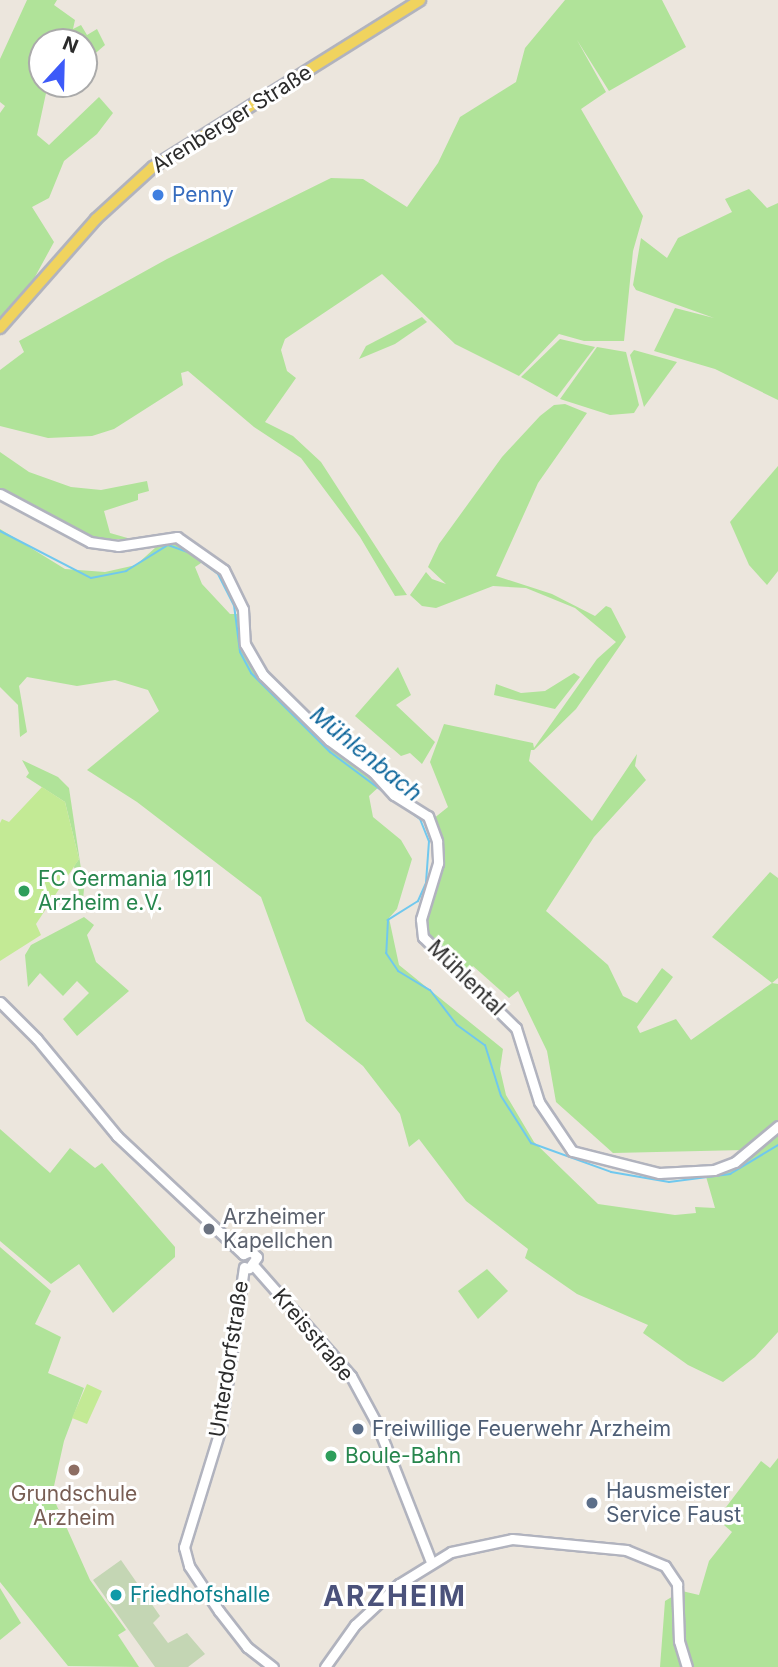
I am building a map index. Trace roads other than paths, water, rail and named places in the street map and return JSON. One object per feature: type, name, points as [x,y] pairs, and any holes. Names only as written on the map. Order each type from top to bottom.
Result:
[{"type":"main road","name":"Arenberger Straße","points":[[0,328],[96,219],[153,167],[387,24],[420,0]]},
{"type":"street","name":"Mühlental","points":[[0,494],[90,542],[118,546],[177,537],[221,567],[242,605],[247,649],[263,675],[329,740],[373,772],[394,795],[428,816],[437,841],[438,863],[421,919],[423,937],[516,1028],[539,1102],[572,1151],[659,1173],[714,1170],[735,1162],[778,1126]]},
{"type":"street","name":"Kreisstraße","points":[[0,1002],[51,1055],[117,1136],[243,1254],[256,1254],[249,1266],[353,1380],[377,1424],[431,1562]]},
{"type":"street","points":[[243,1254],[249,1266]]},
{"type":"street","name":"Unterdorfstraße","points":[[249,1266],[221,1427],[184,1547],[206,1594],[247,1647],[273,1667]]},
{"type":"street","points":[[326,1667],[370,1609],[431,1562],[464,1547],[512,1539],[626,1550],[657,1561],[674,1575],[677,1584],[679,1641],[687,1667]]},
{"type":"waterway","name":"Mühlenbach","points":[[0,531],[91,578],[126,571],[168,545],[190,553],[218,574],[234,605],[240,652],[251,673],[330,752],[420,819],[429,841],[426,883],[418,901],[388,920],[386,953],[398,971],[430,990],[457,1025],[485,1045],[501,1096],[531,1143],[611,1172],[669,1182],[730,1174],[778,1145]]},
{"type":"place","name":"Penny","points":[[158,195]]},
{"type":"place","name":"FC Germania 1911 Arzheim e.V.","points":[[24,891]]},
{"type":"place","name":"Arzheimer Kapellchen","points":[[209,1229]]},
{"type":"place","name":"Freiwillige Feuerwehr Arzheim","points":[[358,1429]]},
{"type":"place","name":"Boule-Bahn","points":[[331,1456]]},
{"type":"place","name":"Grundschule Arzheim","points":[[74,1470]]},
{"type":"place","name":"Hausmeister Service Faust","points":[[592,1503]]},
{"type":"place","name":"Friedhofshalle","points":[[116,1595]]},
{"type":"district","name":"ARZHEIM","points":[[395,1596]]}]
